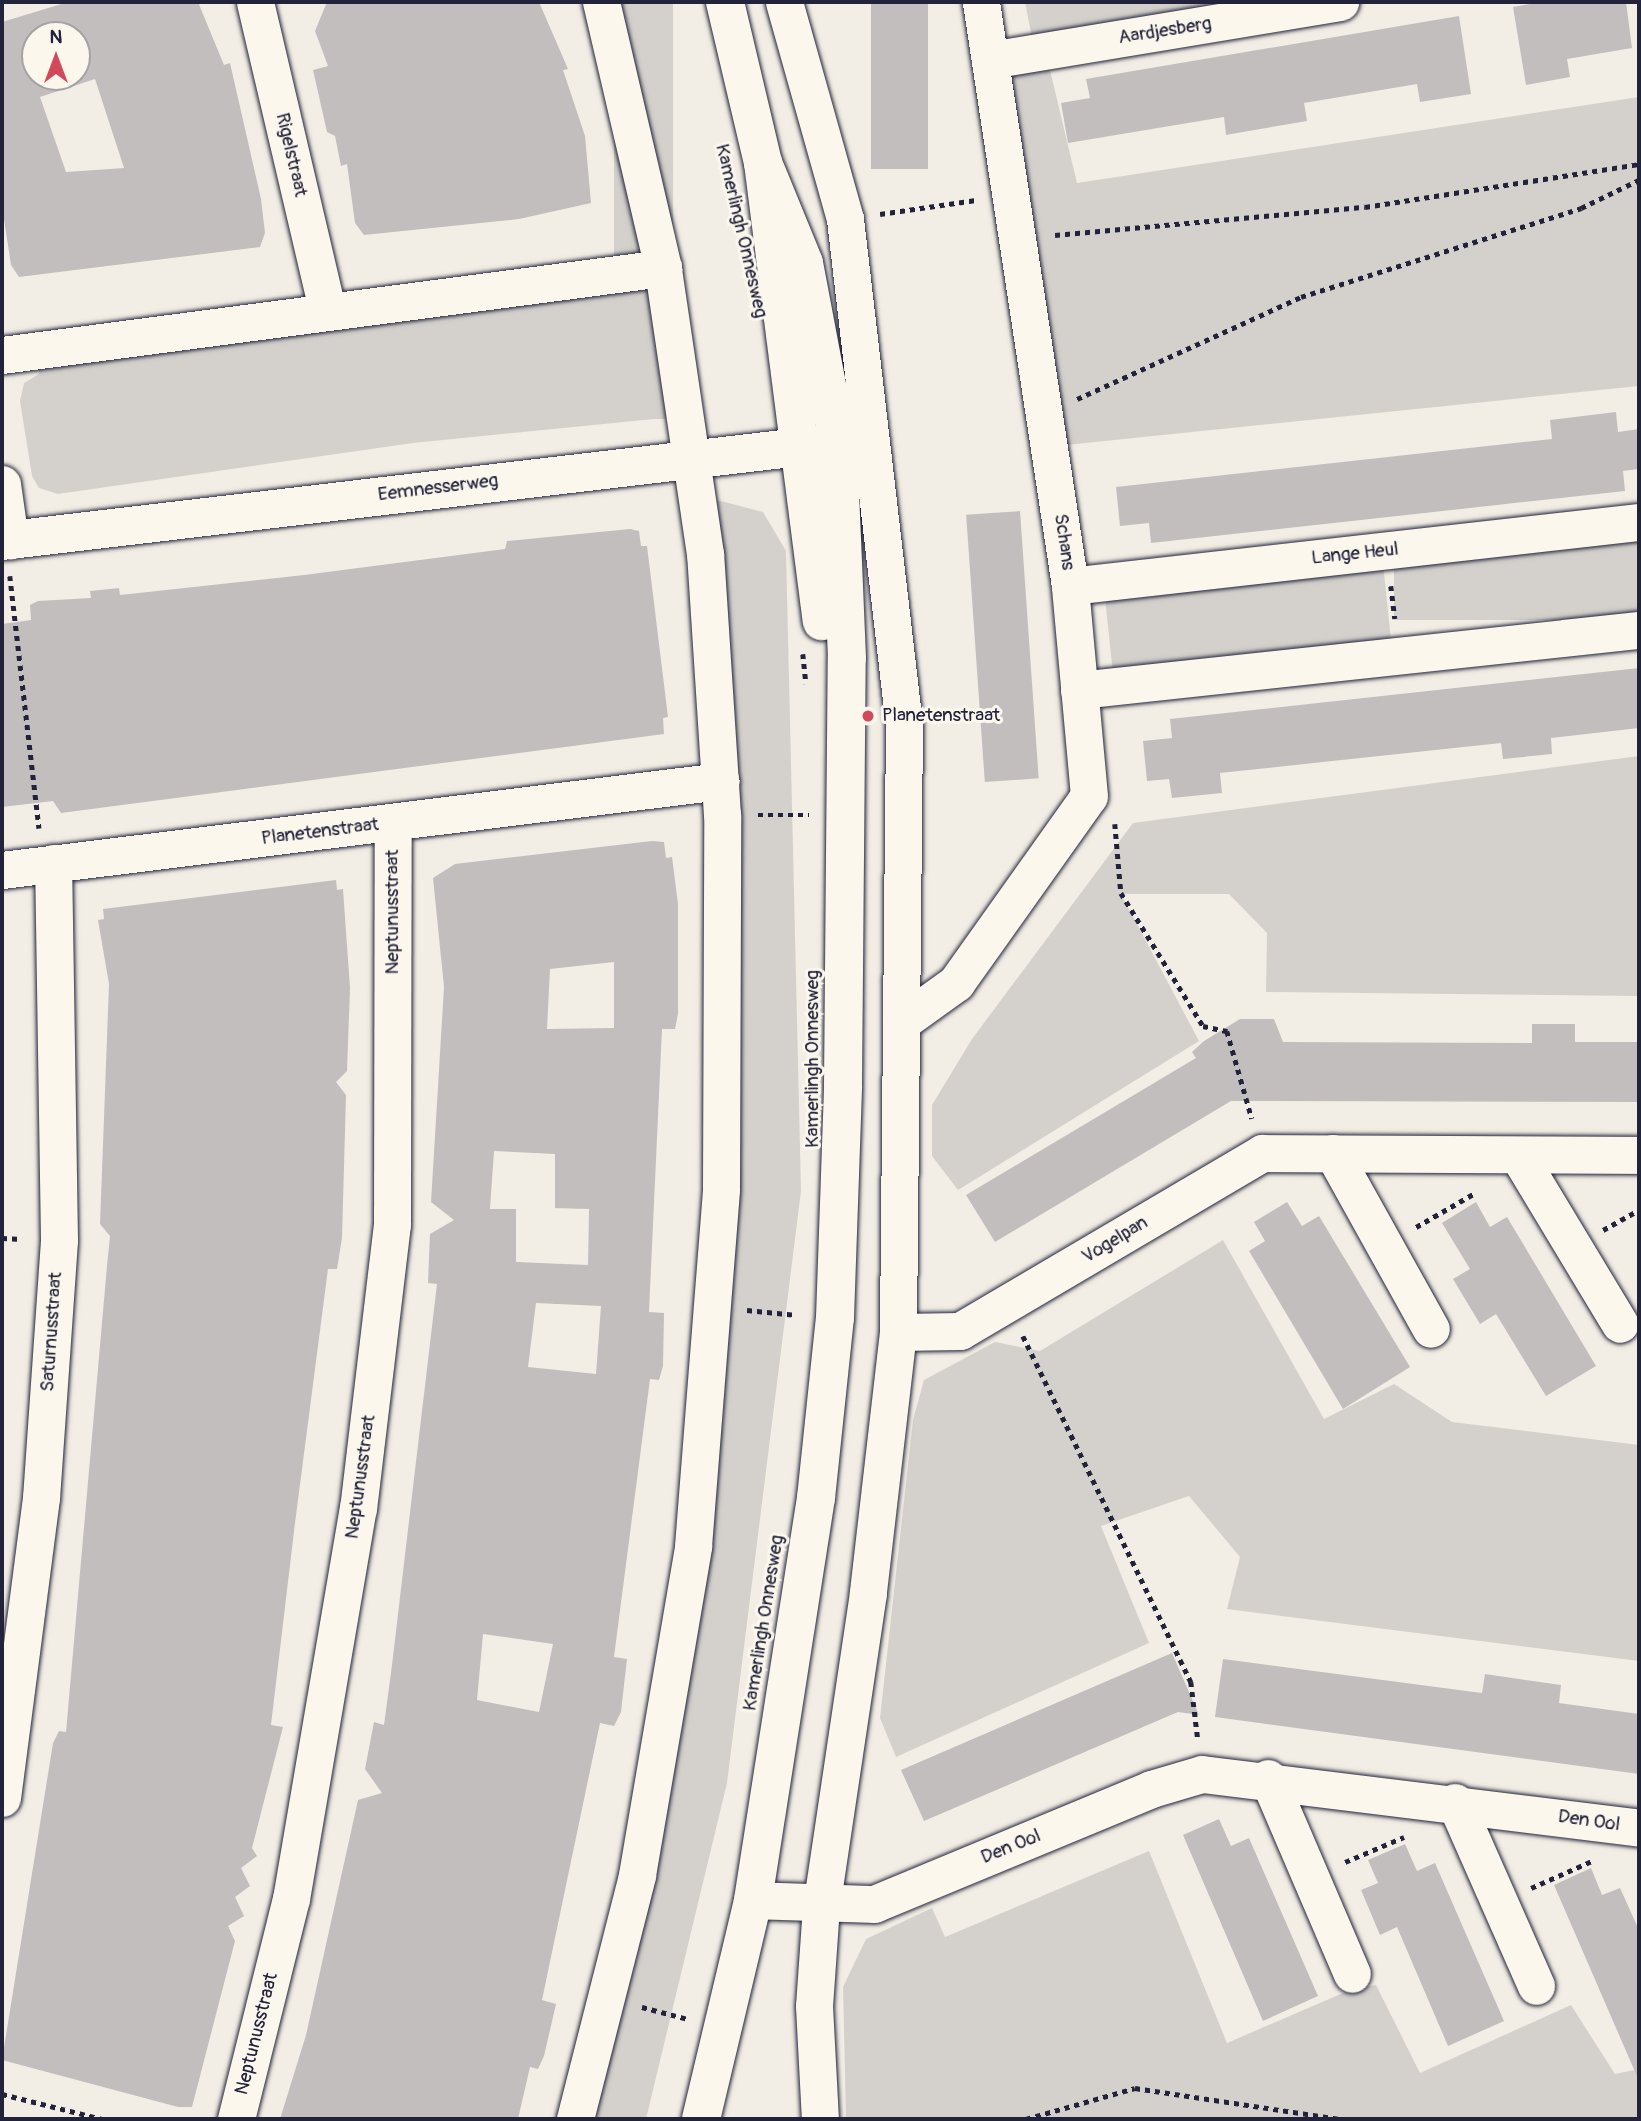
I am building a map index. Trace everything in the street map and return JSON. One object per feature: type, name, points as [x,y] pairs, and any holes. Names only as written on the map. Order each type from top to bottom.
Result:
[{"type":"main road","name":"Kamerlingh Onnesweg","points":[[701,2119],[753,1900],[816,1498],[835,1318],[845,861],[838,442],[763,163],[724,2]]},
{"type":"main road","name":"Eemnesserweg","points":[[5,541],[691,457],[838,442]]},
{"type":"street","name":"Rigelstraat","points":[[255,2],[327,309]]},
{"type":"street","points":[[575,2119],[637,1875],[692,1546],[721,1189],[722,798],[691,457],[663,268],[600,2]]},
{"type":"street","name":"Kamerlingh Onnesweg","points":[[785,2],[845,219],[838,442],[904,725],[906,1019],[898,1332],[868,1593],[821,1906],[814,2006],[820,2119]]},
{"type":"street","name":"Schans","points":[[981,2],[1019,235],[1070,586],[1089,796]]},
{"type":"street","name":"Aardjesberg","points":[[989,60],[1340,2]]},
{"type":"street","points":[[2,355],[327,309],[663,268]]},
{"type":"street","points":[[2,484],[5,541]]},
{"type":"street","name":"Lange Heul","points":[[1070,586],[1639,522]]},
{"type":"street","points":[[1079,690],[1399,659],[1639,630]]},
{"type":"street","points":[[906,1019],[956,983],[1089,796]]},
{"type":"street","name":"Planetenstraat","points":[[2,870],[393,823],[722,798]]},
{"type":"street","name":"Neptunusstraat","points":[[236,2119],[293,1885],[358,1509],[393,1225],[393,823]]},
{"type":"street","name":"Saturnusstraat","points":[[2,1798],[41,1498],[59,1240],[48,864]]},
{"type":"street","points":[[1262,1153],[1521,1159],[1639,1155]]},
{"type":"street","name":"Vogelpan","points":[[898,1332],[960,1331],[1262,1153]]},
{"type":"street","points":[[1333,1153],[1431,1329]]},
{"type":"street","points":[[1521,1159],[1620,1324]]},
{"type":"street","name":"Den Ool","points":[[753,1900],[821,1906],[874,1904],[1151,1789],[1202,1774],[1268,1778],[1457,1808],[1639,1828]]},
{"type":"street","points":[[1268,1778],[1352,1974]]},
{"type":"street","points":[[1457,1808],[1536,1986]]},
{"type":"path","points":[[1019,235],[1127,233],[1365,207],[1639,163]]},
{"type":"path","points":[[1046,413],[1301,297],[1581,208],[1639,180]]},
{"type":"path","points":[[845,219],[1012,195]]},
{"type":"path","points":[[5,541],[48,864]]},
{"type":"path","points":[[1388,550],[1399,659]]},
{"type":"path","points":[[803,650],[806,691]]},
{"type":"path","points":[[1089,796],[1114,804],[1121,893],[1203,1026],[1227,1031],[1262,1153]]},
{"type":"path","points":[[722,798],[811,815]]},
{"type":"path","points":[[811,802],[812,829]]},
{"type":"path","points":[[1385,1245],[1521,1159]]},
{"type":"path","points":[[802,1329],[805,1302]]},
{"type":"path","points":[[1008,1304],[1191,1682],[1202,1774]]},
{"type":"path","points":[[1310,1877],[1457,1808]]},
{"type":"path","points":[[1499,1902],[1607,1855]]},
{"type":"path","points":[[607,1998],[690,2019]]},
{"type":"path","points":[[686,2032],[693,2006]]},
{"type":"path","points":[[1026,2119],[1135,2088],[1340,2119]]},
{"type":"path","points":[[2,2094],[102,2119]]},
{"type":"shaded area","points":[[614,2],[673,2],[673,419],[614,419]]},
{"type":"shaded area","points":[[1025,2],[1276,2],[1033,43]]},
{"type":"shaded area","points":[[1048,62],[1077,183],[1639,97],[1639,386],[1066,445],[1008,73]]},
{"type":"shaded area","points":[[633,291],[654,419],[413,443],[58,494],[39,488],[32,476],[20,401],[24,383],[39,374],[38,358]]},
{"type":"shaded area","points":[[713,499],[763,512],[786,551],[801,1191],[727,1783],[646,2119],[593,2119],[662,1844],[708,1546]]},
{"type":"shaded area","points":[[1394,537],[1639,537],[1639,620],[1394,620]]},
{"type":"shaded area","points":[[1383,564],[1392,646],[1113,675],[1105,593]]},
{"type":"shaded area","points":[[1639,756],[1639,996],[1266,992],[1267,933],[1229,894],[1121,894],[1199,1041],[958,1190],[932,1156],[932,1105],[972,1039],[1133,823]]},
{"type":"shaded area","points":[[1223,1240],[1324,1419],[1394,1384],[1452,1422],[1639,1445],[1639,1661],[1227,1609],[1240,1557],[1189,1496],[1101,1526],[1149,1643],[896,1757],[880,1718],[913,1420],[924,1380],[995,1342],[1040,1351]]},
{"type":"shaded area","points":[[1149,1851],[1227,2043],[1350,1990],[1376,1985],[1420,2073],[1571,2005],[1615,2074],[1639,2069],[1639,2119],[846,2119],[843,1987],[866,1939],[932,1908],[945,1937]]},
{"type":"building","points":[[68,2],[198,2],[224,65],[230,63],[261,199],[265,233],[260,247],[19,277],[11,265],[2,206],[2,22]],"holes":[[[21,21],[91,21],[91,80],[95,79],[124,168],[66,172],[40,97],[58,91],[21,91]]]},
{"type":"building","points":[[327,2],[539,2],[568,69],[563,70],[585,136],[591,203],[519,219],[364,235],[355,223],[347,164],[341,166],[335,136],[327,132],[313,70],[328,66],[315,31]]},
{"type":"building","points":[[871,2],[928,2],[928,169],[871,169]]},
{"type":"building","points":[[1541,2],[1626,2],[1632,48],[1567,59],[1570,77],[1526,85],[1513,7]]},
{"type":"building","points":[[1459,16],[1471,94],[1420,102],[1417,84],[1304,103],[1307,121],[1226,135],[1224,117],[1068,143],[1061,103],[1090,98],[1086,79]]},
{"type":"building","points":[[1616,412],[1618,432],[1639,429],[1639,469],[1623,471],[1625,491],[1151,543],[1149,523],[1120,526],[1116,487],[1552,439],[1550,420]]},
{"type":"building","points":[[1020,511],[1039,778],[985,782],[966,515]]},
{"type":"building","points":[[630,529],[639,531],[641,546],[647,546],[668,717],[663,718],[664,734],[61,813],[53,801],[2,807],[2,624],[31,620],[30,605],[38,601],[91,598],[90,591],[119,588],[120,595],[304,575],[505,549],[507,541]]},
{"type":"building","points":[[1639,668],[1639,728],[1551,738],[1552,754],[1503,759],[1501,743],[1220,773],[1222,793],[1172,798],[1169,779],[1147,781],[1143,741],[1172,738],[1170,719]]},
{"type":"building","points":[[652,841],[664,842],[666,858],[672,857],[678,904],[678,1014],[675,1029],[662,1029],[649,1312],[664,1313],[663,1366],[659,1380],[650,1379],[614,1657],[627,1659],[621,1712],[614,1726],[600,1723],[542,2000],[556,2004],[544,2056],[538,2069],[530,2067],[518,2119],[280,2119],[306,2035],[358,1800],[382,1793],[365,1769],[374,1722],[384,1725],[392,1665],[437,1284],[428,1283],[430,1234],[454,1220],[431,1202],[444,987],[433,878],[455,864]],"holes":[[[614,962],[614,1028],[547,1029],[550,969]],[[494,1151],[555,1154],[555,1208],[589,1209],[588,1265],[516,1262],[516,1209],[490,1209]],[[536,1303],[601,1306],[596,1374],[528,1367]],[[483,1634],[553,1644],[539,1712],[477,1700]]]},
{"type":"building","points":[[336,880],[337,890],[343,889],[350,988],[347,1071],[336,1082],[346,1095],[342,1238],[337,1269],[328,1269],[295,1523],[271,1725],[283,1727],[252,1848],[257,1856],[241,1868],[250,1886],[235,1897],[244,1916],[228,1926],[235,1941],[192,2107],[178,2107],[2,2060],[53,1743],[59,1731],[66,1732],[110,1236],[100,1224],[109,984],[98,920],[104,919],[103,909]]},
{"type":"building","points":[[1240,1019],[1274,1019],[1283,1042],[1532,1043],[1532,1024],[1575,1024],[1575,1042],[1639,1042],[1639,1102],[1231,1101],[995,1242],[966,1195],[1196,1058],[1192,1052],[1204,1041]]},
{"type":"building","points":[[1287,1202],[1302,1226],[1319,1216],[1410,1367],[1343,1409],[1249,1251],[1265,1241],[1254,1222]]},
{"type":"building","points":[[1476,1202],[1490,1227],[1507,1217],[1596,1366],[1546,1396],[1496,1314],[1480,1324],[1453,1279],[1470,1269],[1442,1223]]},
{"type":"building","points":[[1172,1653],[1199,1715],[1178,1712],[924,1821],[901,1770]]},
{"type":"building","points":[[1223,1659],[1482,1693],[1485,1674],[1561,1685],[1559,1703],[1639,1714],[1639,1774],[1215,1717]]},
{"type":"building","points":[[1219,1819],[1231,1846],[1249,1838],[1318,1996],[1263,2021],[1183,1835]]},
{"type":"building","points":[[1405,1844],[1417,1871],[1435,1863],[1504,2021],[1448,2046],[1397,1927],[1380,1935],[1361,1890],[1378,1883],[1368,1860]]},
{"type":"building","points":[[1591,1868],[1602,1895],[1620,1888],[1639,1930],[1639,2081],[1554,1885]]},
{"type":"place","name":"Planetenstraat","points":[[868,716]]}]
